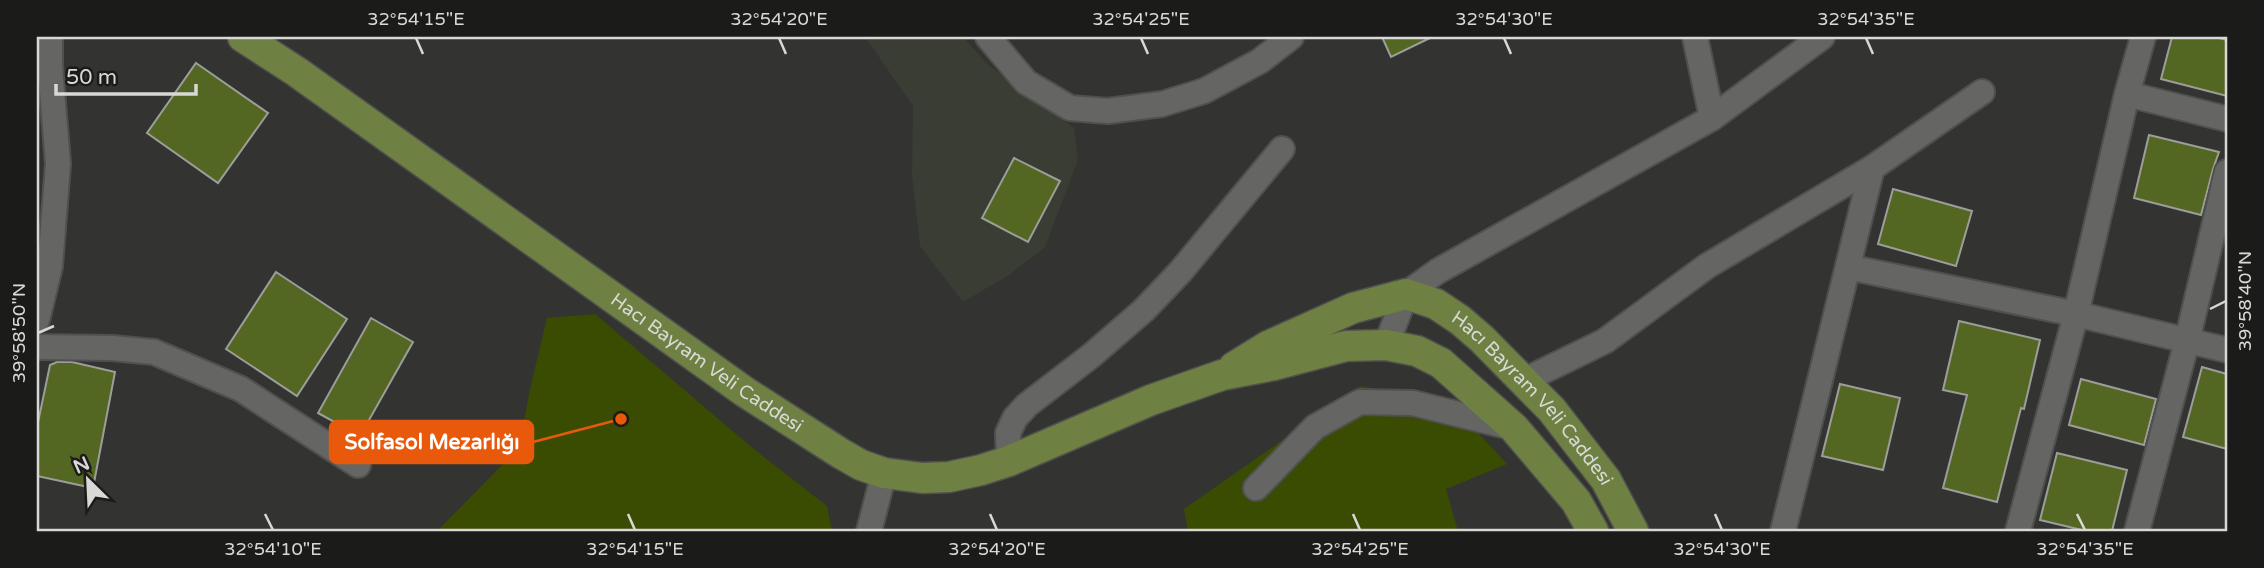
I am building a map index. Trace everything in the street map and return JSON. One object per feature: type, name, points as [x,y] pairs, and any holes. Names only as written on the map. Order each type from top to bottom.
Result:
[{"type":"main road","name":"Hacı Bayram Veli Caddesi","points":[[243,37],[297,72],[745,391],[840,453],[861,465],[884,473],[922,478],[949,477],[981,470],[1009,461],[1151,400],[1222,374]]},
{"type":"main road","name":"Hacı Bayram Veli Caddesi","points":[[1406,294],[1436,304],[1460,320],[1552,410],[1606,480],[1633,531]]},
{"type":"main road","points":[[1222,374],[1268,346],[1324,319],[1406,294]]},
{"type":"main road","points":[[1222,374],[1274,365],[1346,346],[1386,345],[1417,351],[1441,363],[1514,428],[1576,501],[1593,531]]},
{"type":"street","points":[[37,320],[50,266],[58,164],[45,119],[50,37]]},
{"type":"street","points":[[988,37],[1026,82],[1069,108],[1108,111],[1161,104],[1203,91],[1259,61],[1291,37]]},
{"type":"street","points":[[1695,37],[1712,118]]},
{"type":"street","points":[[1386,345],[1406,294],[1470,252],[1712,118],[1822,37]]},
{"type":"street","points":[[2018,531],[2076,314],[2127,94],[2143,37]]},
{"type":"street","points":[[1523,381],[1605,341],[1707,266],[1872,168],[1982,92]]},
{"type":"street","points":[[2127,94],[2227,119]]},
{"type":"street","points":[[1009,461],[1008,433],[1027,405],[1092,355],[1144,310],[1199,250],[1282,149]]},
{"type":"street","points":[[1783,531],[1872,168]]},
{"type":"street","points":[[2137,531],[2187,341],[2227,172]]},
{"type":"street","points":[[1848,267],[2076,314],[2227,350]]},
{"type":"street","points":[[37,347],[112,348],[154,352],[241,389],[358,466]]},
{"type":"street","points":[[1256,488],[1315,427],[1360,402],[1413,403],[1514,428]]},
{"type":"street","points":[[869,531],[884,473]]},
{"type":"shaded area","points":[[865,37],[963,37],[988,65],[1074,128],[1078,160],[1045,247],[1009,275],[963,302],[920,246],[912,176],[913,106]]},
{"type":"green space","points":[[595,314],[755,450],[827,506],[832,531],[437,531],[519,448],[547,318]]},
{"type":"green space","points":[[1360,386],[1449,401],[1507,464],[1446,489],[1458,531],[1188,531],[1184,509]]},
{"type":"building","points":[[1382,37],[1432,37],[1391,57]]},
{"type":"building","points":[[2172,37],[2215,37],[2227,40],[2227,96],[2161,79]]},
{"type":"building","points":[[196,63],[268,113],[218,183],[147,133]]},
{"type":"building","points":[[2149,135],[2219,152],[2201,215],[2134,198]]},
{"type":"building","points":[[1014,158],[1060,181],[1028,242],[982,218]]},
{"type":"building","points":[[1893,189],[1972,211],[1956,266],[1878,244]]},
{"type":"building","points":[[276,272],[347,319],[297,396],[226,349]]},
{"type":"building","points":[[371,318],[413,342],[360,436],[318,413]]},
{"type":"building","points":[[1959,321],[2040,340],[2024,409],[2021,408],[1997,502],[1943,488],[1967,395],[1943,390]]},
{"type":"building","points":[[72,362],[115,372],[93,488],[37,476],[37,427],[50,365]]},
{"type":"building","points":[[2202,367],[2227,374],[2227,449],[2183,437]]},
{"type":"building","points":[[2081,379],[2156,399],[2144,445],[2069,425]]},
{"type":"building","points":[[1840,384],[1900,398],[1883,470],[1822,456]]},
{"type":"building","points":[[2057,453],[2127,470],[2112,531],[2086,531],[2040,520]]},
{"type":"place","name":"Solfasol Mezarlığı","points":[[621,419]]}]
